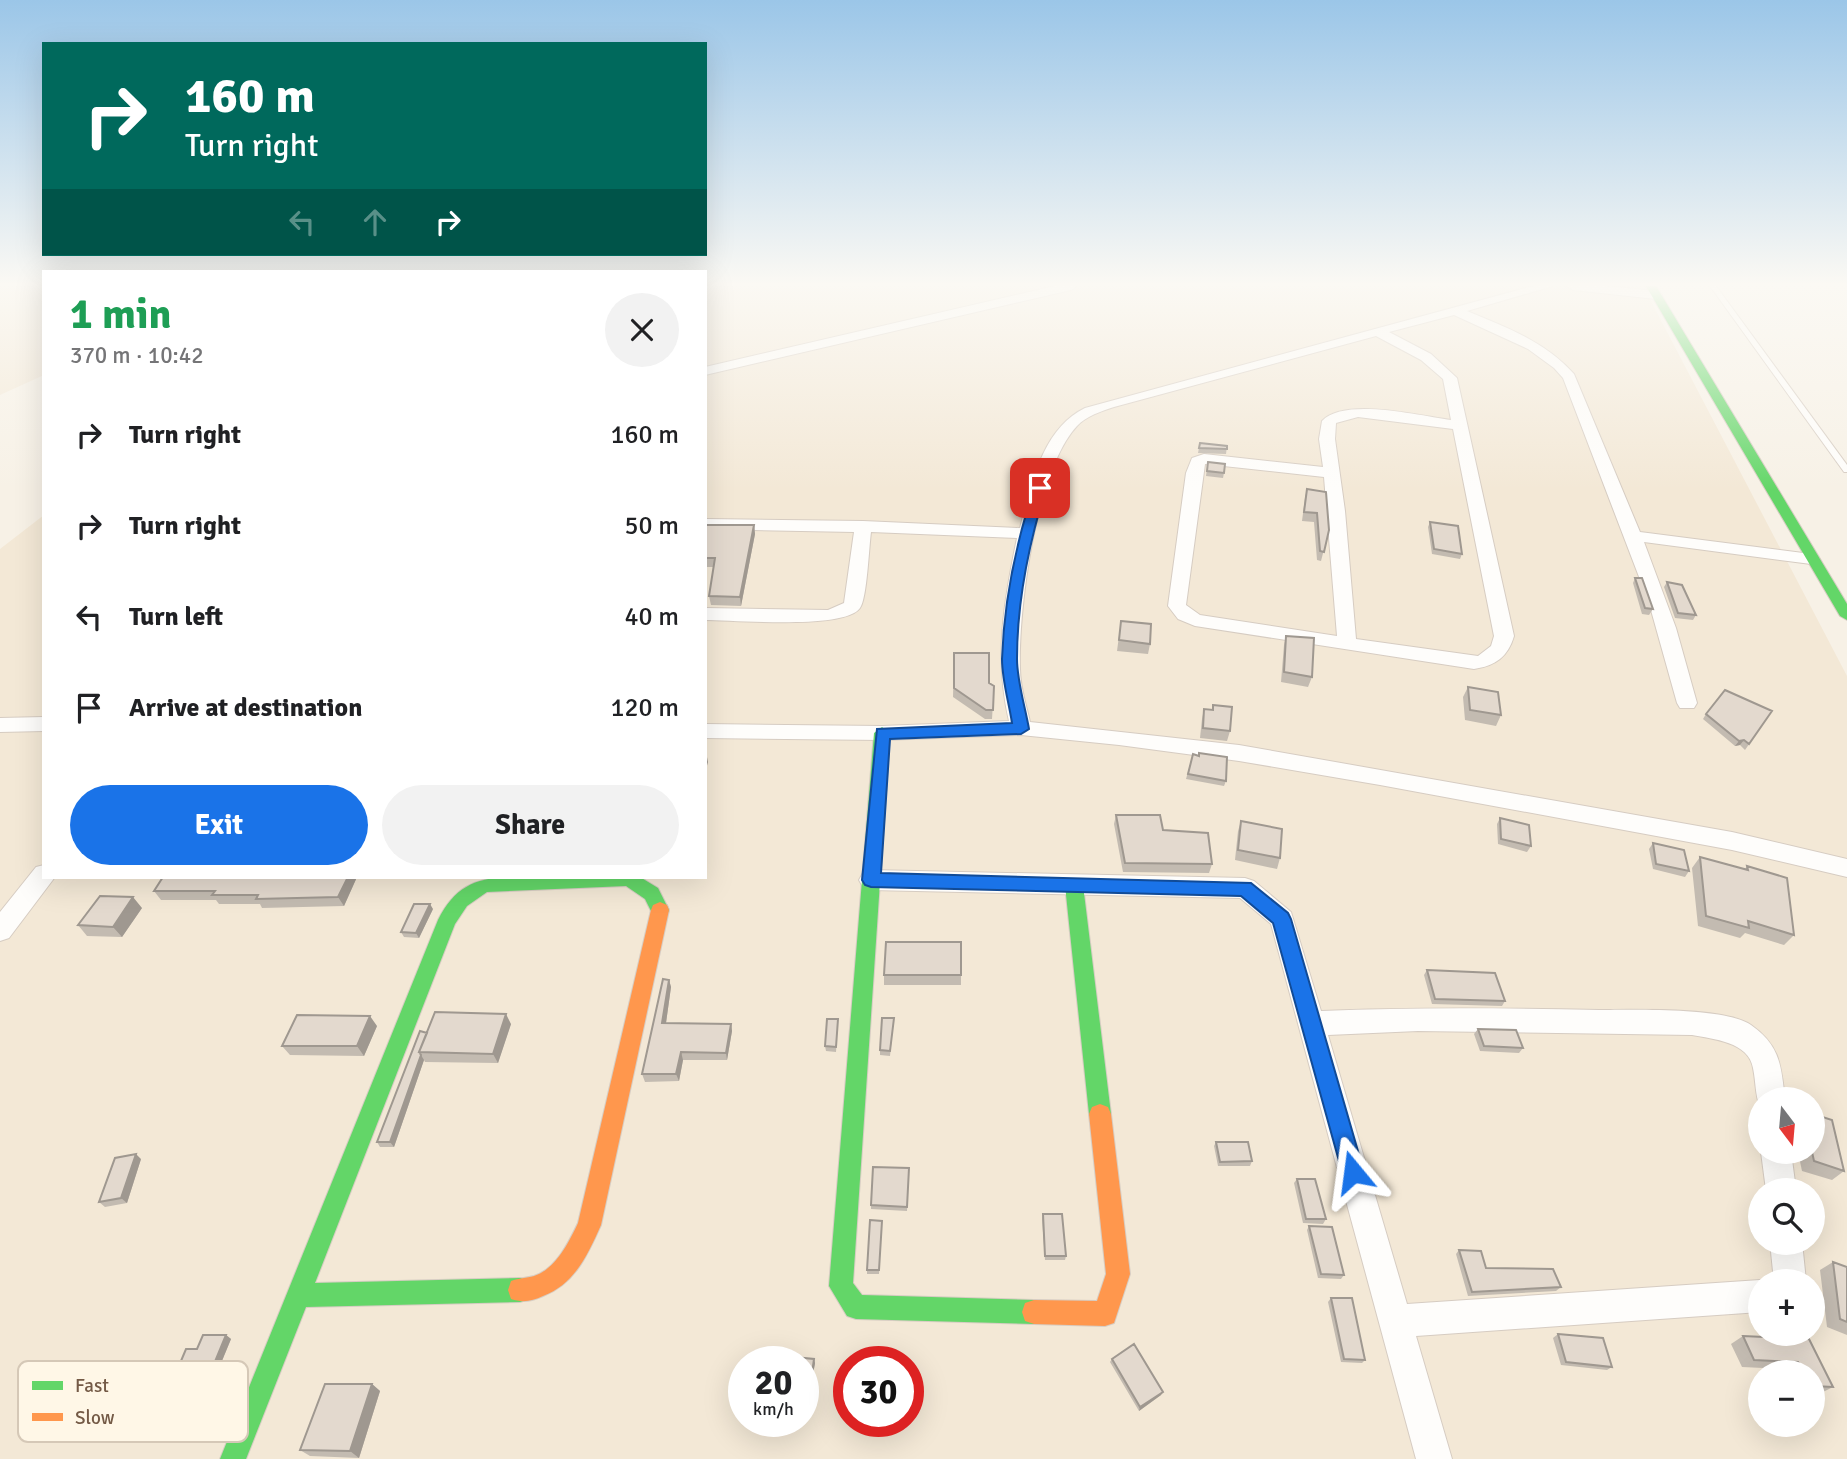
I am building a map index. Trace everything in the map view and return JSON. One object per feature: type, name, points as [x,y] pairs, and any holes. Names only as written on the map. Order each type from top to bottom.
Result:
[{"type":"street","points":[[707,371],[778,354]]},
{"type":"street","points":[[1021,729],[1010,661],[1019,567],[1026,533],[1053,454],[1065,430],[1082,416],[1148,393],[1295,354]]},
{"type":"street","points":[[1332,473],[1204,459],[1198,461],[1194,473],[1177,607],[1195,620],[1479,663],[1492,657],[1502,645],[1504,636],[1450,378],[1441,367],[1418,354]]},
{"type":"street","points":[[1543,354],[1562,367],[1580,402],[1634,536],[1671,639],[1687,703]]},
{"type":"street","points":[[1691,354],[1811,559],[1846,611]]},
{"type":"street","points":[[1347,642],[1327,427],[1329,421],[1337,416],[1358,413],[1461,426]]},
{"type":"street","points":[[707,524],[863,526],[1026,533]]},
{"type":"street","points":[[707,614],[828,616],[846,611],[853,605],[863,526]]},
{"type":"street","points":[[1634,536],[1811,559]]},
{"type":"street","points":[[0,725],[42,724]]},
{"type":"street","points":[[707,731],[882,733],[1021,729],[1239,753],[1732,841],[1847,868]]},
{"type":"street","points":[[882,733],[841,1286],[856,1307],[1105,1314],[1118,1274],[1074,884]]},
{"type":"street","points":[[0,931],[42,877]]},
{"type":"street","points":[[248,1422],[300,1295],[386,1069],[447,920],[460,901],[483,885],[555,880],[627,879],[649,888],[658,901],[658,926],[589,1225],[566,1268],[552,1282],[528,1290],[300,1295]]},
{"type":"street","points":[[871,880],[1245,888],[1282,919],[1434,1459]]},
{"type":"street","points":[[1310,1024],[1418,1019],[1692,1023],[1741,1033],[1766,1058],[1770,1087]]},
{"type":"street","points":[[1396,1321],[1748,1297]]},
{"type":"street","points":[[233,1459],[240,1442]]},
{"type":"lane","points":[[1763,354],[1847,470]]},
{"type":"shaded area","points":[[0,354],[42,354],[42,376],[0,395]]},
{"type":"shaded area","points":[[707,354],[1679,354],[1847,676],[1847,1459],[0,1459],[0,549],[42,517],[42,879],[707,879]]},
{"type":"building","points":[[1200,443],[1227,446],[1227,449],[1199,448]]},
{"type":"building","points":[[1208,462],[1225,464],[1224,473],[1207,471]]},
{"type":"building","points":[[1307,489],[1326,492],[1329,530],[1324,552],[1320,551],[1317,513],[1304,512]]},
{"type":"building","points":[[1430,522],[1458,526],[1462,554],[1434,549]]},
{"type":"building","points":[[707,525],[754,525],[740,597],[709,596],[715,558],[707,558]]},
{"type":"building","points":[[1635,578],[1642,578],[1653,609],[1645,608]]},
{"type":"building","points":[[1667,582],[1682,585],[1696,615],[1678,613]]},
{"type":"building","points":[[1121,621],[1151,624],[1150,644],[1119,640]]},
{"type":"building","points":[[1286,636],[1314,638],[1312,677],[1284,672]]},
{"type":"building","points":[[954,653],[989,653],[989,683],[994,686],[993,710],[986,710],[954,688]]},
{"type":"building","points":[[1468,687],[1498,692],[1501,715],[1470,710]]},
{"type":"building","points":[[1725,690],[1772,711],[1749,744],[1744,740],[1739,741],[1706,714]]},
{"type":"building","points":[[1213,705],[1232,707],[1230,731],[1203,728],[1204,709],[1213,710]]},
{"type":"building","points":[[1199,753],[1227,757],[1226,781],[1188,774],[1193,754],[1199,756]]},
{"type":"building","points":[[1116,815],[1160,815],[1163,830],[1208,833],[1212,864],[1125,863]]},
{"type":"building","points":[[1500,818],[1529,825],[1531,846],[1501,839]]},
{"type":"building","points":[[1241,821],[1282,829],[1280,858],[1238,850]]},
{"type":"building","points":[[1653,843],[1684,850],[1689,871],[1656,864]]},
{"type":"building","points":[[1700,857],[1748,870],[1747,866],[1787,878],[1794,935],[1748,921],[1749,928],[1706,916]]},
{"type":"building","points":[[162,879],[347,879],[338,897],[256,899],[258,895],[212,895],[215,891],[154,891]]},
{"type":"building","points":[[100,896],[133,897],[113,927],[78,925]]},
{"type":"building","points":[[414,904],[430,904],[416,933],[401,932]]},
{"type":"building","points":[[886,942],[961,942],[961,975],[884,975]]},
{"type":"building","points":[[1427,970],[1495,973],[1505,1001],[1435,999]]},
{"type":"building","points":[[663,979],[669,980],[662,1023],[731,1024],[726,1053],[681,1052],[676,1074],[642,1074]]},
{"type":"building","points":[[435,1012],[506,1014],[493,1054],[419,1052]]},
{"type":"building","points":[[297,1015],[370,1016],[357,1046],[282,1046]]},
{"type":"building","points":[[882,1018],[894,1018],[890,1051],[880,1050]]},
{"type":"building","points":[[827,1019],[838,1019],[836,1047],[825,1046]]},
{"type":"building","points":[[1478,1029],[1516,1030],[1523,1048],[1484,1046]]},
{"type":"building","points":[[420,1031],[427,1033],[390,1142],[377,1142]]},
{"type":"building","points":[[1825,1118],[1832,1120],[1844,1171],[1823,1164]]},
{"type":"building","points":[[1216,1142],[1248,1142],[1252,1161],[1220,1162]]},
{"type":"building","points":[[136,1154],[121,1198],[99,1202],[115,1158]]},
{"type":"building","points":[[873,1167],[909,1168],[907,1207],[871,1205]]},
{"type":"building","points":[[1297,1179],[1315,1179],[1326,1219],[1306,1219]]},
{"type":"building","points":[[1043,1214],[1062,1214],[1066,1256],[1045,1256]]},
{"type":"building","points":[[870,1220],[882,1221],[879,1270],[867,1270]]},
{"type":"building","points":[[1309,1226],[1332,1227],[1344,1275],[1321,1274]]},
{"type":"building","points":[[1459,1250],[1481,1251],[1486,1268],[1553,1269],[1561,1287],[1472,1292]]},
{"type":"building","points":[[1833,1262],[1847,1267],[1847,1322],[1840,1319]]},
{"type":"building","points":[[1331,1298],[1352,1298],[1365,1360],[1344,1359]]},
{"type":"building","points":[[1558,1334],[1603,1338],[1612,1367],[1566,1362]]},
{"type":"building","points":[[203,1335],[226,1335],[215,1361],[181,1361],[186,1349],[197,1349]]},
{"type":"building","points":[[1743,1336],[1748,1336],[1748,1346],[1812,1346],[1820,1360],[1754,1360]]},
{"type":"building","points":[[1134,1344],[1163,1392],[1140,1407],[1112,1359]]},
{"type":"building","points":[[1825,1371],[1833,1387],[1825,1387]]},
{"type":"building","points":[[325,1384],[372,1384],[350,1451],[300,1450]]},
{"type":"traffic: fast","points":[[1691,354],[1847,616]]},
{"type":"traffic: fast","points":[[882,733],[841,1286],[856,1307],[1034,1312]]},
{"type":"traffic: fast","points":[[248,1421],[447,920],[461,901],[483,885],[627,879]]},
{"type":"traffic: fast","points":[[627,879],[648,890],[660,910]]},
{"type":"traffic: fast","points":[[1074,885],[1100,1114]]},
{"type":"traffic: fast","points":[[300,1295],[520,1290]]},
{"type":"traffic: fast","points":[[233,1459],[240,1442]]},
{"type":"traffic: slow","points":[[520,1290],[545,1284],[555,1277],[571,1259],[589,1225],[660,910]]},
{"type":"traffic: slow","points":[[1034,1312],[1105,1314],[1118,1274],[1100,1114]]},
{"type":"route","points":[[1040,488],[1019,567],[1010,661],[1021,729],[882,733],[871,880],[1245,888],[1282,919],[1353,1172]]}]
